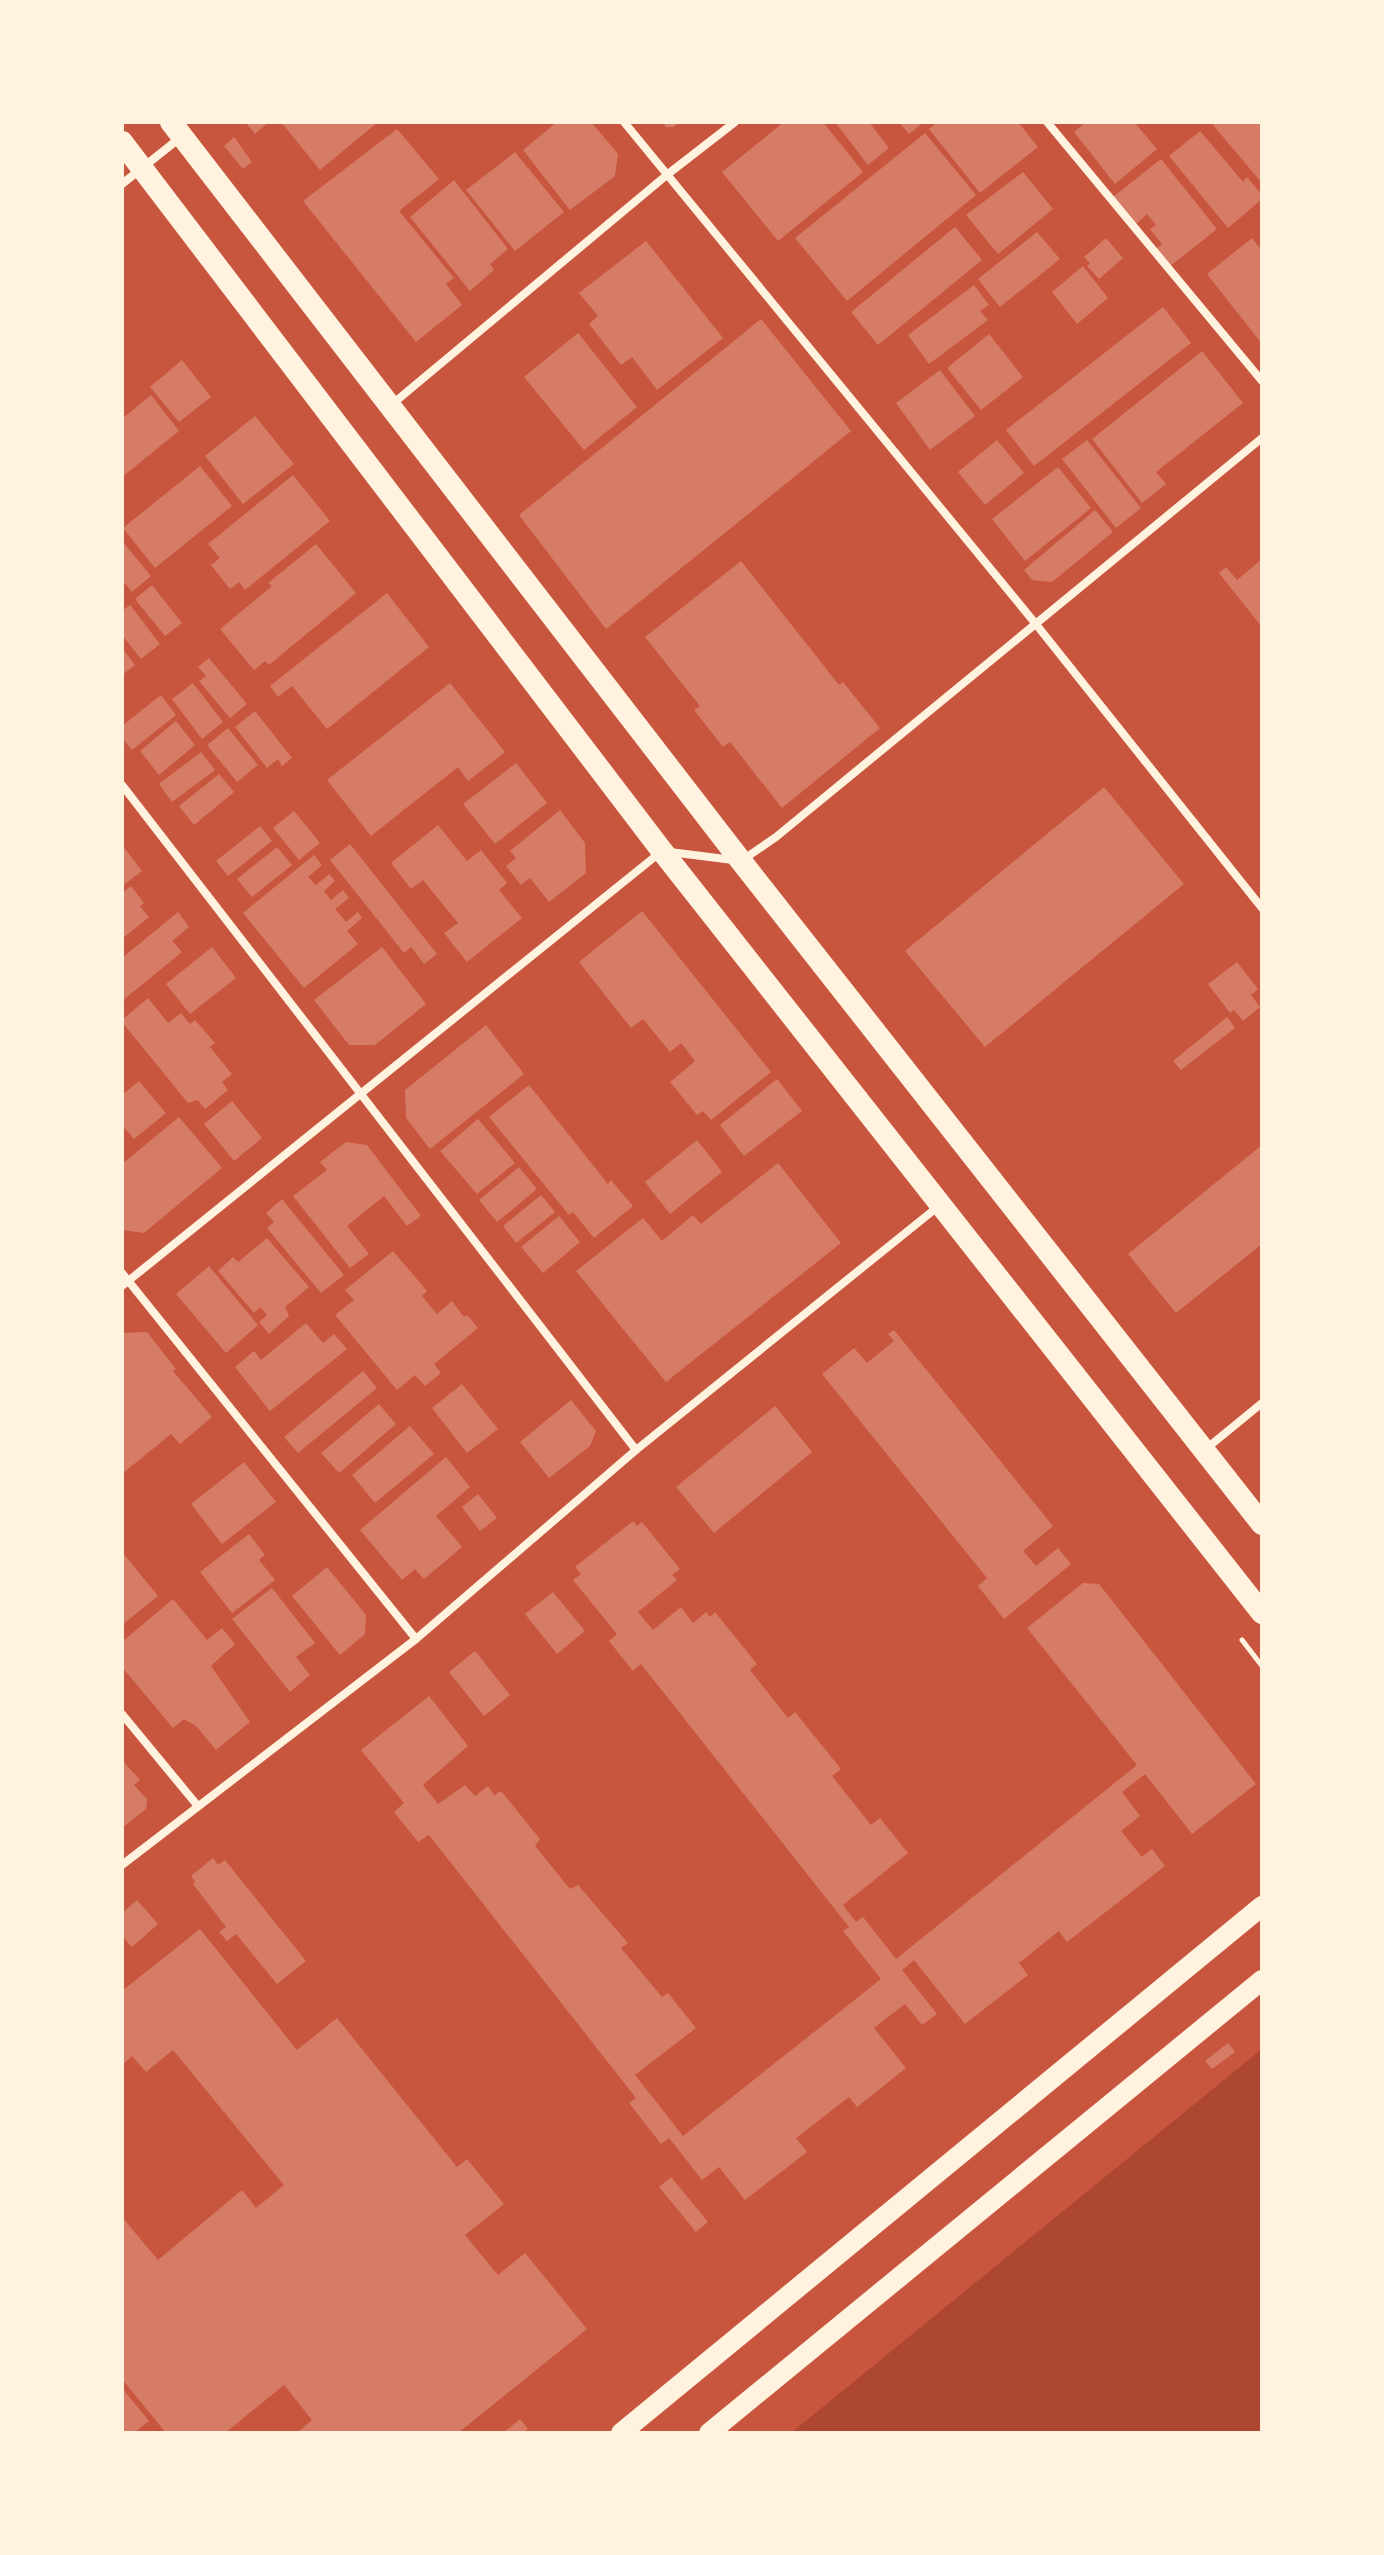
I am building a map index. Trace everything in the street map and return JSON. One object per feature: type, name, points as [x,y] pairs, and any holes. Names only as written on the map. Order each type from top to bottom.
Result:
[{"type":"highway","points":[[176,129],[741,861],[1262,1524]]},
{"type":"highway","points":[[122,142],[662,851],[1262,1613]]},
{"type":"main road","points":[[621,2433],[1262,1906]]},
{"type":"main road","points":[[709,2433],[1262,1980]]},
{"type":"street","points":[[624,122],[1035,623],[1262,908]]},
{"type":"street","points":[[390,407],[668,174],[735,122]]},
{"type":"street","points":[[1047,122],[1262,381]]},
{"type":"street","points":[[122,184],[176,129]]},
{"type":"street","points":[[416,1639],[124,1280],[360,1095],[662,851],[741,861],[776,837],[1262,438]]},
{"type":"street","points":[[122,785],[636,1450]]},
{"type":"street","points":[[122,1865],[416,1639],[636,1450],[940,1204]]},
{"type":"street","points":[[1204,1450],[1262,1403]]},
{"type":"street","points":[[122,1714],[197,1805]]},
{"type":"shaded area","points":[[1262,2049],[1262,2433],[791,2433]]},
{"type":"building","points":[[245,122],[269,122],[255,134]]},
{"type":"building","points":[[281,122],[378,122],[320,170]]},
{"type":"building","points":[[557,122],[591,122],[618,154],[615,176],[570,210],[523,150]]},
{"type":"building","points":[[663,122],[680,122],[666,127]]},
{"type":"building","points":[[784,122],[823,122],[863,172],[778,241],[722,172]]},
{"type":"building","points":[[835,122],[869,122],[889,148],[868,165]]},
{"type":"building","points":[[899,122],[924,122],[909,134]]},
{"type":"building","points":[[938,122],[1018,122],[1038,147],[980,193],[929,129]]},
{"type":"building","points":[[1086,122],[1134,122],[1157,149],[1115,184],[1074,132]]},
{"type":"building","points":[[1217,122],[1262,122],[1262,183],[1213,125]]},
{"type":"building","points":[[397,129],[439,179],[399,211],[454,278],[446,284],[462,305],[416,342],[303,201]]},
{"type":"building","points":[[1200,131],[1243,182],[1247,177],[1262,195],[1262,199],[1228,228],[1169,156]]},
{"type":"building","points":[[925,133],[976,195],[847,301],[795,238]]},
{"type":"building","points":[[234,137],[252,162],[243,169],[224,146]]},
{"type":"building","points":[[515,152],[564,212],[515,251],[466,190]]},
{"type":"building","points":[[1161,159],[1217,229],[1169,267],[1155,250],[1162,244],[1150,229],[1156,225],[1147,214],[1135,225],[1113,197]]},
{"type":"building","points":[[1023,172],[1053,209],[998,254],[966,215]]},
{"type":"building","points":[[454,180],[508,249],[490,264],[494,270],[470,291],[410,217]]},
{"type":"building","points":[[955,227],[982,260],[878,345],[851,312]]},
{"type":"building","points":[[1037,232],[1060,259],[1000,307],[978,279]]},
{"type":"building","points":[[1106,238],[1123,258],[1099,279],[1087,266],[1090,263],[1084,257]]},
{"type":"building","points":[[1252,238],[1262,251],[1262,344],[1207,274]]},
{"type":"building","points":[[646,241],[723,338],[657,390],[632,357],[621,365],[589,324],[598,316],[579,293]]},
{"type":"building","points":[[1083,266],[1108,298],[1077,324],[1052,292]]},
{"type":"building","points":[[974,285],[989,305],[980,311],[988,320],[929,364],[908,335]]},
{"type":"building","points":[[1163,307],[1191,343],[1034,466],[1006,430]]},
{"type":"building","points":[[761,319],[851,431],[606,629],[519,515]]},
{"type":"building","points":[[578,333],[637,407],[584,450],[524,377]]},
{"type":"building","points":[[989,334],[1023,377],[981,410],[947,368]]},
{"type":"building","points":[[1202,351],[1243,403],[1156,472],[1166,484],[1142,503],[1092,439]]},
{"type":"building","points":[[182,360],[211,397],[179,422],[150,387]]},
{"type":"building","points":[[940,370],[975,416],[930,450],[896,403]]},
{"type":"building","points":[[151,395],[179,431],[122,477],[122,419]]},
{"type":"building","points":[[255,416],[294,464],[243,504],[205,456]]},
{"type":"building","points":[[997,440],[1024,473],[985,505],[958,472]]},
{"type":"building","points":[[1087,440],[1141,508],[1116,528],[1062,459]]},
{"type":"building","points":[[200,466],[232,506],[155,568],[123,528]]},
{"type":"building","points":[[1058,467],[1091,508],[1025,561],[992,519]]},
{"type":"building","points":[[293,475],[330,521],[245,590],[239,582],[230,589],[211,565],[220,558],[208,544]]},
{"type":"building","points":[[1095,510],[1113,532],[1052,582],[1032,580],[1024,570]]},
{"type":"building","points":[[122,541],[151,576],[132,592],[122,580]]},
{"type":"building","points":[[316,544],[356,593],[269,665],[265,661],[254,670],[220,629],[272,586],[268,583]]},
{"type":"building","points":[[1262,559],[1262,627],[1219,573],[1226,567],[1237,580]]},
{"type":"building","points":[[741,561],[839,685],[843,682],[880,728],[782,808],[730,742],[723,747],[694,710],[700,706],[645,637]]},
{"type":"building","points":[[152,585],[182,623],[165,636],[135,599]]},
{"type":"building","points":[[387,593],[429,647],[327,729],[292,686],[278,697],[270,686]]},
{"type":"building","points":[[130,605],[160,644],[141,659],[122,635],[122,611]]},
{"type":"building","points":[[122,648],[135,665],[122,675]]},
{"type":"building","points":[[209,658],[247,704],[230,718],[199,681],[206,676],[198,667]]},
{"type":"building","points":[[193,683],[223,722],[202,739],[172,699]]},
{"type":"building","points":[[450,683],[505,752],[468,781],[458,767],[371,836],[327,780]]},
{"type":"building","points":[[161,695],[176,715],[132,750],[122,738],[122,726]]},
{"type":"building","points":[[255,711],[292,758],[282,766],[278,759],[267,768],[235,727]]},
{"type":"building","points":[[176,721],[195,745],[159,775],[140,751]]},
{"type":"building","points":[[228,728],[258,765],[237,782],[207,745]]},
{"type":"building","points":[[201,752],[215,770],[172,802],[159,784]]},
{"type":"building","points":[[516,763],[547,803],[495,844],[463,804]]},
{"type":"building","points":[[219,774],[234,792],[194,825],[179,806]]},
{"type":"building","points":[[1104,787],[1184,884],[985,1047],[905,951]]},
{"type":"building","points":[[560,810],[585,843],[586,873],[549,902],[530,878],[521,885],[506,866],[516,858],[510,851]]},
{"type":"building","points":[[294,811],[320,843],[299,860],[273,828]]},
{"type":"building","points":[[438,825],[467,861],[481,850],[507,883],[499,890],[522,918],[467,962],[444,933],[458,923],[423,880],[411,889],[391,863]]},
{"type":"building","points":[[260,826],[272,841],[228,876],[216,861]]},
{"type":"building","points":[[350,844],[437,954],[424,964],[411,947],[404,953],[330,860]]},
{"type":"building","points":[[122,845],[142,871],[122,886]]},
{"type":"building","points":[[277,847],[292,865],[252,897],[237,879]]},
{"type":"building","points":[[314,855],[322,865],[308,877],[316,885],[329,874],[335,881],[324,891],[331,900],[343,890],[349,898],[335,909],[346,922],[358,912],[362,918],[347,931],[358,944],[304,988],[243,913]]},
{"type":"building","points":[[131,886],[144,903],[140,906],[149,917],[122,939],[122,893]]},
{"type":"building","points":[[642,911],[771,1072],[711,1120],[703,1111],[697,1115],[670,1082],[695,1061],[681,1043],[670,1052],[643,1019],[631,1028],[579,962]]},
{"type":"building","points":[[178,912],[189,927],[172,941],[182,952],[122,1001],[122,958]]},
{"type":"building","points":[[212,947],[236,978],[190,1014],[166,984]]},
{"type":"building","points":[[382,947],[426,1004],[375,1045],[349,1045],[314,1000]]},
{"type":"building","points":[[1237,962],[1258,989],[1251,995],[1260,1007],[1243,1021],[1234,1010],[1230,1013],[1208,984]]},
{"type":"building","points":[[148,998],[168,1023],[181,1013],[190,1024],[195,1020],[215,1043],[210,1047],[232,1074],[222,1082],[228,1090],[205,1109],[198,1100],[188,1103],[122,1022]]},
{"type":"building","points":[[1227,1017],[1235,1028],[1181,1070],[1173,1061]]},
{"type":"building","points":[[486,1025],[524,1074],[430,1149],[406,1118],[405,1090]]},
{"type":"building","points":[[777,1079],[802,1111],[744,1156],[720,1125]]},
{"type":"building","points":[[139,1081],[166,1113],[134,1139],[122,1125],[122,1095]]},
{"type":"building","points":[[529,1085],[608,1184],[611,1180],[633,1206],[594,1238],[573,1212],[569,1215],[489,1117]]},
{"type":"building","points":[[232,1101],[262,1138],[234,1161],[204,1124]]},
{"type":"building","points":[[179,1117],[222,1168],[144,1233],[122,1230],[122,1164]]},
{"type":"building","points":[[478,1119],[515,1163],[477,1194],[440,1151]]},
{"type":"building","points":[[697,1140],[722,1172],[670,1214],[645,1182]]},
{"type":"building","points":[[346,1142],[367,1145],[421,1216],[407,1226],[384,1196],[347,1226],[369,1254],[350,1268],[293,1196],[327,1170],[320,1162]]},
{"type":"building","points":[[1262,1145],[1262,1244],[1176,1313],[1128,1254]]},
{"type":"building","points":[[778,1163],[841,1243],[666,1382],[576,1271],[643,1218],[662,1241],[693,1215],[701,1224]]},
{"type":"building","points":[[519,1167],[537,1189],[497,1222],[479,1200]]},
{"type":"building","points":[[541,1195],[555,1212],[516,1243],[503,1226]]},
{"type":"building","points":[[282,1199],[344,1275],[321,1293],[267,1228],[274,1222],[266,1213]]},
{"type":"building","points":[[559,1216],[580,1242],[543,1273],[521,1247]]},
{"type":"building","points":[[267,1238],[309,1287],[285,1307],[289,1316],[269,1334],[259,1322],[267,1315],[260,1307],[254,1313],[218,1271],[233,1257],[238,1262]]},
{"type":"building","points":[[393,1251],[427,1291],[422,1296],[437,1314],[452,1301],[464,1317],[467,1315],[478,1328],[434,1364],[441,1373],[425,1386],[415,1375],[397,1390],[335,1315],[354,1300],[345,1290]]},
{"type":"building","points":[[209,1266],[258,1325],[226,1353],[176,1294]]},
{"type":"building","points":[[306,1323],[323,1343],[334,1334],[347,1349],[270,1411],[235,1367],[254,1351],[261,1360]]},
{"type":"building","points":[[894,1330],[1053,1526],[1023,1551],[1036,1566],[1058,1548],[1071,1564],[1004,1619],[978,1586],[987,1578],[822,1374],[854,1348],[867,1363],[894,1341],[888,1334]]},
{"type":"building","points":[[147,1332],[176,1369],[173,1371],[212,1417],[180,1444],[171,1434],[122,1474],[122,1333]]},
{"type":"building","points":[[363,1371],[377,1388],[298,1453],[284,1437]]},
{"type":"building","points":[[462,1384],[498,1429],[467,1453],[432,1408]]},
{"type":"building","points":[[571,1400],[596,1431],[590,1446],[549,1478],[520,1442]]},
{"type":"building","points":[[379,1404],[396,1424],[339,1473],[321,1453]]},
{"type":"building","points":[[775,1406],[812,1452],[714,1533],[676,1487]]},
{"type":"building","points":[[410,1426],[434,1454],[375,1503],[352,1475]]},
{"type":"building","points":[[446,1457],[470,1487],[436,1516],[462,1547],[424,1579],[415,1569],[402,1580],[360,1530]]},
{"type":"building","points":[[244,1462],[276,1502],[222,1544],[191,1504]]},
{"type":"building","points":[[478,1494],[497,1518],[480,1531],[462,1507]]},
{"type":"building","points":[[633,1521],[637,1526],[642,1522],[680,1569],[672,1575],[677,1580],[638,1612],[653,1630],[681,1607],[693,1623],[706,1612],[710,1617],[715,1612],[757,1664],[750,1670],[788,1718],[795,1712],[841,1769],[832,1776],[871,1825],[880,1818],[908,1853],[843,1905],[856,1922],[863,1917],[896,1959],[1137,1765],[1027,1628],[1083,1583],[1099,1584],[1256,1784],[1192,1834],[1145,1774],[1122,1792],[1140,1816],[1121,1831],[1142,1857],[1152,1849],[1165,1866],[1067,1942],[1059,1931],[1019,1963],[1028,1975],[965,2024],[914,1960],[902,1970],[937,2014],[922,2025],[905,2004],[874,2028],[906,2068],[857,2107],[849,2097],[796,2138],[807,2152],[745,2200],[719,2167],[702,2180],[669,2138],[661,2144],[629,2103],[636,2098],[429,1835],[418,1842],[394,1812],[404,1803],[361,1750],[429,1696],[468,1746],[423,1785],[438,1804],[465,1785],[475,1796],[488,1786],[494,1795],[501,1791],[540,1839],[535,1846],[570,1889],[578,1885],[628,1943],[621,1948],[662,1997],[668,1993],[696,2028],[635,2075],[683,2136],[881,1979],[843,1931],[849,1927],[641,1664],[633,1671],[609,1641],[617,1634],[573,1580],[581,1574],[575,1567]]},
{"type":"building","points":[[249,1534],[265,1555],[259,1560],[275,1580],[232,1613],[200,1572]]},
{"type":"building","points":[[122,1552],[158,1596],[122,1625]]},
{"type":"building","points":[[327,1567],[366,1615],[365,1634],[340,1655],[292,1596]]},
{"type":"building","points":[[272,1588],[315,1643],[296,1657],[310,1675],[290,1692],[232,1619]]},
{"type":"building","points":[[553,1592],[585,1631],[557,1654],[525,1614]]},
{"type":"building","points":[[173,1599],[207,1640],[222,1628],[235,1644],[211,1666],[250,1722],[216,1750],[196,1726],[184,1719],[173,1728],[122,1667],[122,1642]]},
{"type":"building","points":[[475,1651],[510,1695],[484,1716],[449,1672]]},
{"type":"building","points":[[122,1760],[140,1780],[134,1785],[147,1799],[146,1809],[122,1828]]},
{"type":"building","points":[[213,1858],[218,1865],[225,1860],[306,1961],[277,1984],[236,1934],[227,1941],[219,1932],[226,1927],[193,1884],[195,1882],[191,1876]]},
{"type":"building","points":[[137,1900],[158,1924],[132,1947],[122,1936],[122,1913]]},
{"type":"building","points":[[200,1929],[297,2050],[337,2018],[457,2167],[467,2159],[504,2204],[465,2235],[498,2275],[525,2253],[587,2329],[458,2433],[297,2433],[312,2420],[284,2385],[225,2433],[166,2433],[122,2379],[122,2217],[158,2260],[242,2190],[256,2208],[284,2185],[173,2050],[146,2072],[132,2056],[122,2065],[122,1991]]},
{"type":"building","points":[[1228,2043],[1235,2052],[1212,2069],[1205,2061]]},
{"type":"building","points":[[671,2177],[708,2222],[696,2232],[659,2187]]},
{"type":"building","points":[[122,2388],[149,2421],[134,2433],[122,2433]]},
{"type":"building","points":[[520,2419],[528,2429],[522,2433],[503,2433]]}]
